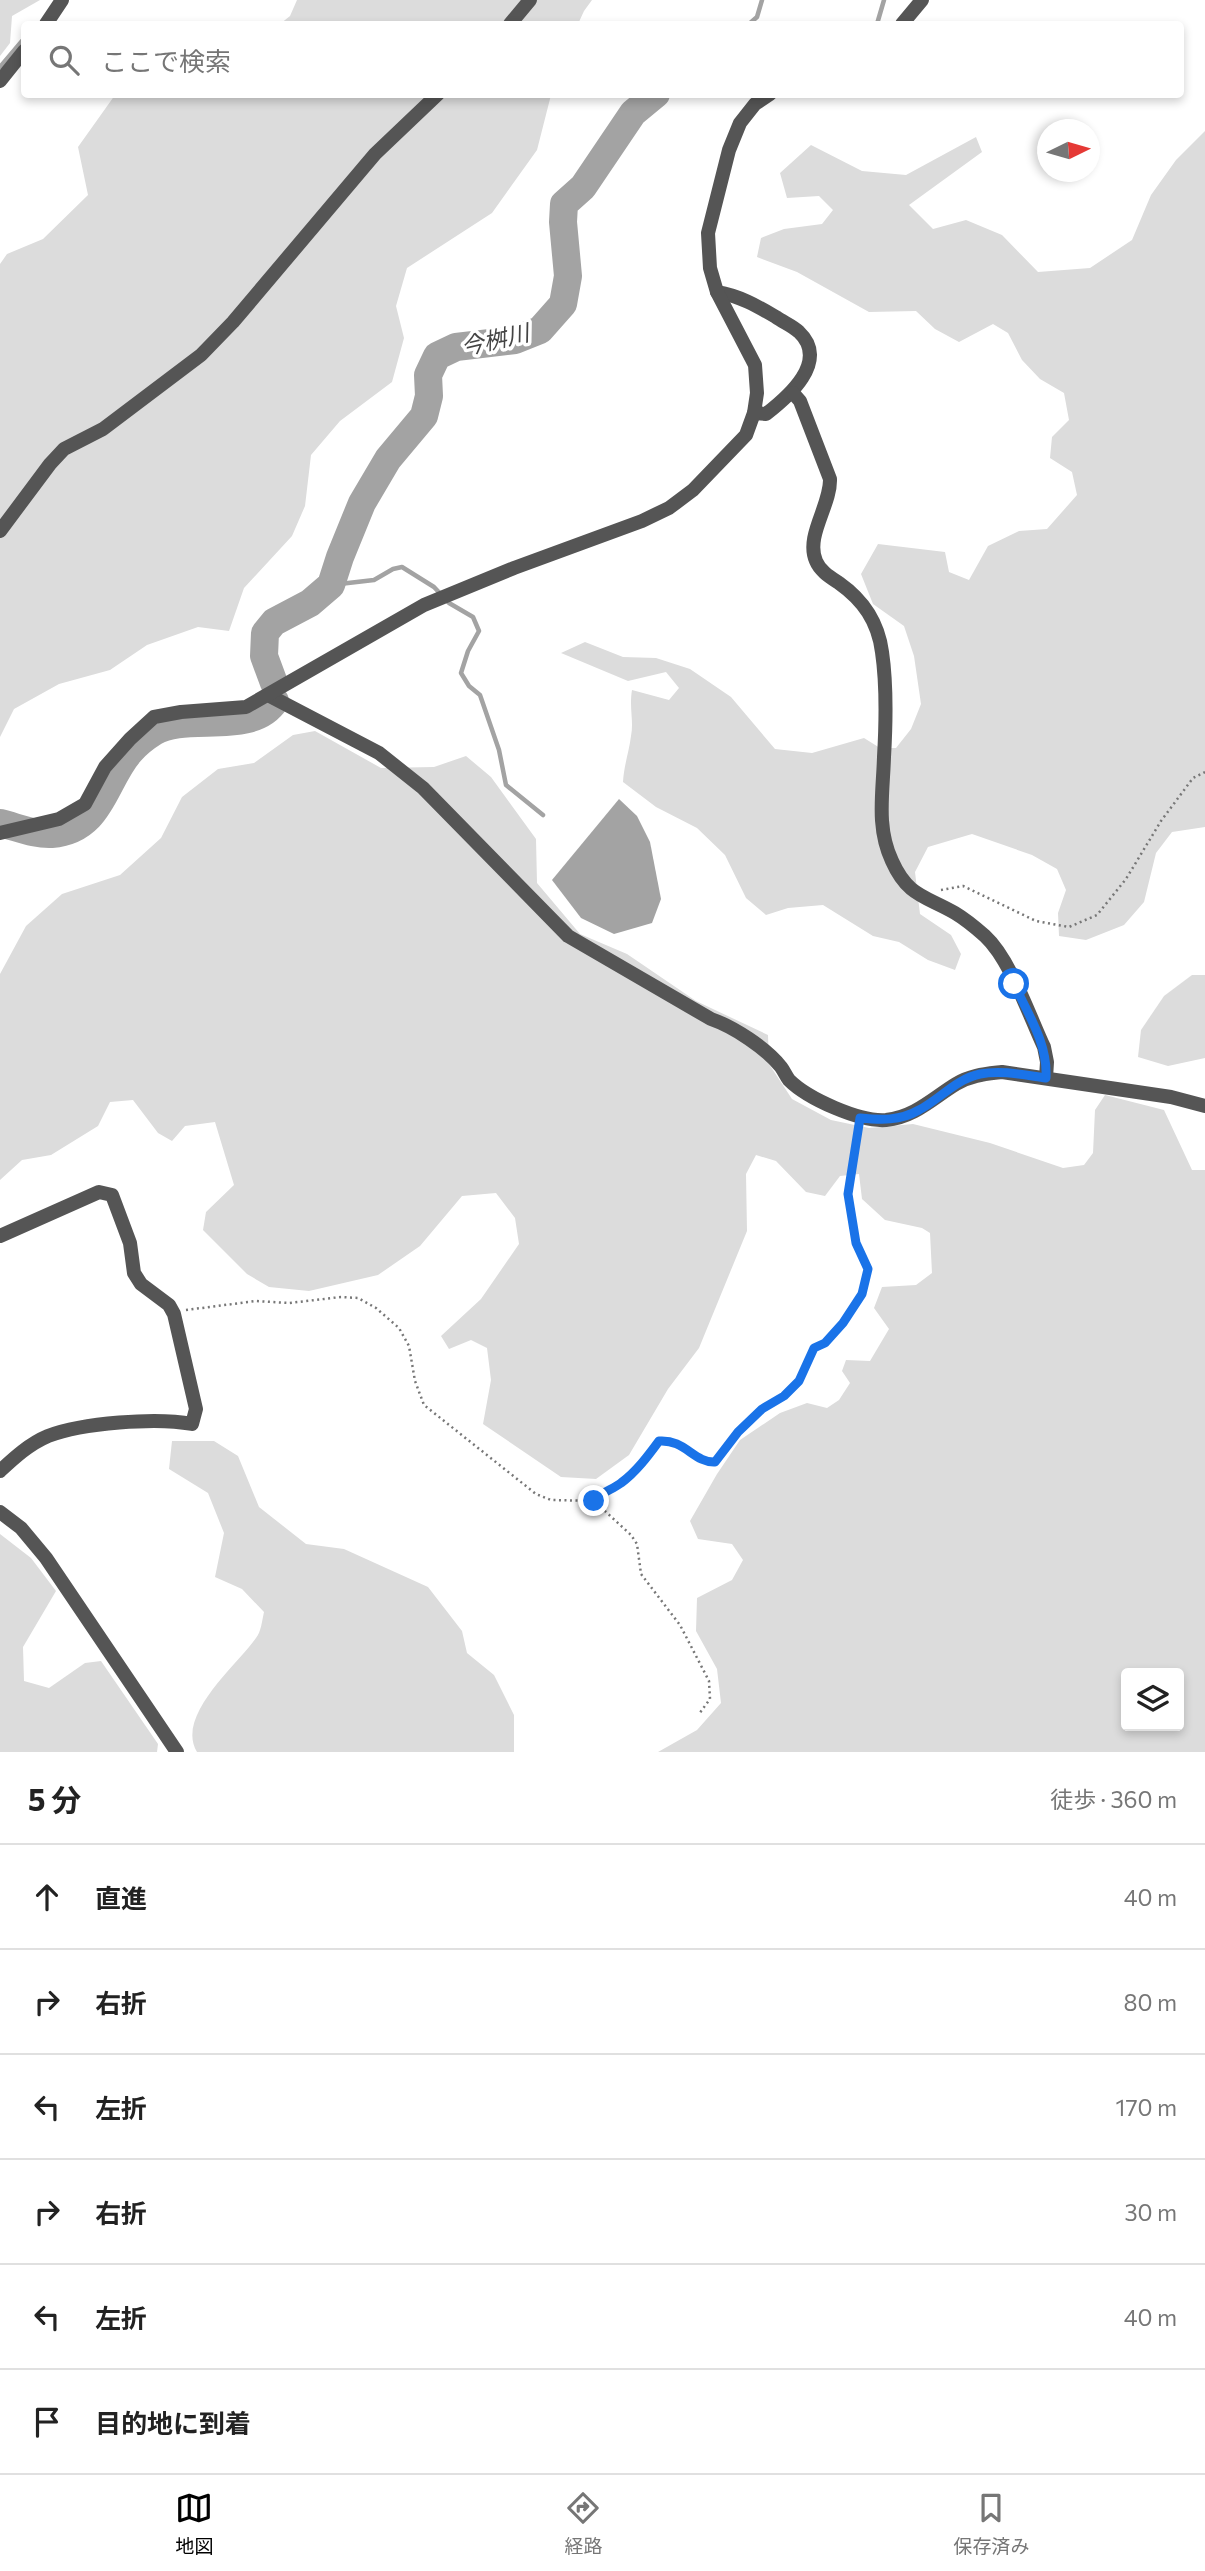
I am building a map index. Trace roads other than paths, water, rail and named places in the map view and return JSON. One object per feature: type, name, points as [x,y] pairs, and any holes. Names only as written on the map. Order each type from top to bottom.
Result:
[{"type":"street","points":[[48,21],[62,0]]},
{"type":"street","points":[[512,21],[530,0]]},
{"type":"street","points":[[904,21],[922,0]]},
{"type":"street","points":[[0,81],[21,55]]},
{"type":"street","points":[[0,531],[64,449],[103,429],[201,355],[233,322],[374,154],[434,98]]},
{"type":"street","points":[[0,834],[59,819],[85,804],[105,767],[130,738],[154,717],[246,707],[424,605],[514,568],[642,521],[669,508],[693,489],[746,435],[754,413],[757,393],[755,365],[717,292],[710,268],[708,233],[729,149],[740,123],[755,104],[764,98]]},
{"type":"street","points":[[717,292],[750,301],[800,332],[809,349],[807,372],[793,393],[766,414],[754,413]]},
{"type":"street","points":[[793,393],[800,401],[830,479],[830,492],[813,549],[816,562],[865,606],[876,627],[882,652],[885,720],[880,813],[891,861],[902,880],[918,896],[956,914],[985,936],[1001,954],[1044,1047],[1046,1078]]},
{"type":"street","points":[[268,695],[379,753],[423,788],[568,936],[711,1019],[729,1025],[780,1066],[788,1079],[803,1091],[860,1118],[899,1118],[918,1111],[958,1083],[978,1074],[1002,1072],[1171,1097],[1205,1106]]},
{"type":"street","points":[[0,1236],[99,1192],[112,1195],[130,1243],[134,1273],[141,1284],[169,1305],[174,1314],[196,1409],[192,1424],[141,1421],[72,1429],[47,1437],[26,1449],[0,1471]]},
{"type":"street","points":[[0,1512],[21,1528],[46,1558],[177,1752]]},
{"type":"waterway","points":[[752,21],[757,17],[762,0]]},
{"type":"waterway","points":[[878,21],[884,0]]},
{"type":"waterway","points":[[0,67],[21,42]]},
{"type":"waterway","name":"今桝川","points":[[274,683],[264,656],[265,633],[274,622],[310,603],[331,585],[362,503],[388,459],[424,416],[429,396],[428,375],[437,356],[456,347],[515,340],[540,330],[563,304],[568,276],[564,204],[583,187],[633,113],[651,98]]},
{"type":"waterway","points":[[331,585],[374,580],[402,567],[434,587],[449,603],[473,617],[479,631],[468,651],[461,673],[469,686],[480,695],[499,750],[506,785],[543,815]]},
{"type":"waterway","name":"今桝川","points":[[0,823],[46,834],[69,831],[92,814],[130,752],[154,732],[167,726],[251,718],[264,712],[275,701]]}]
